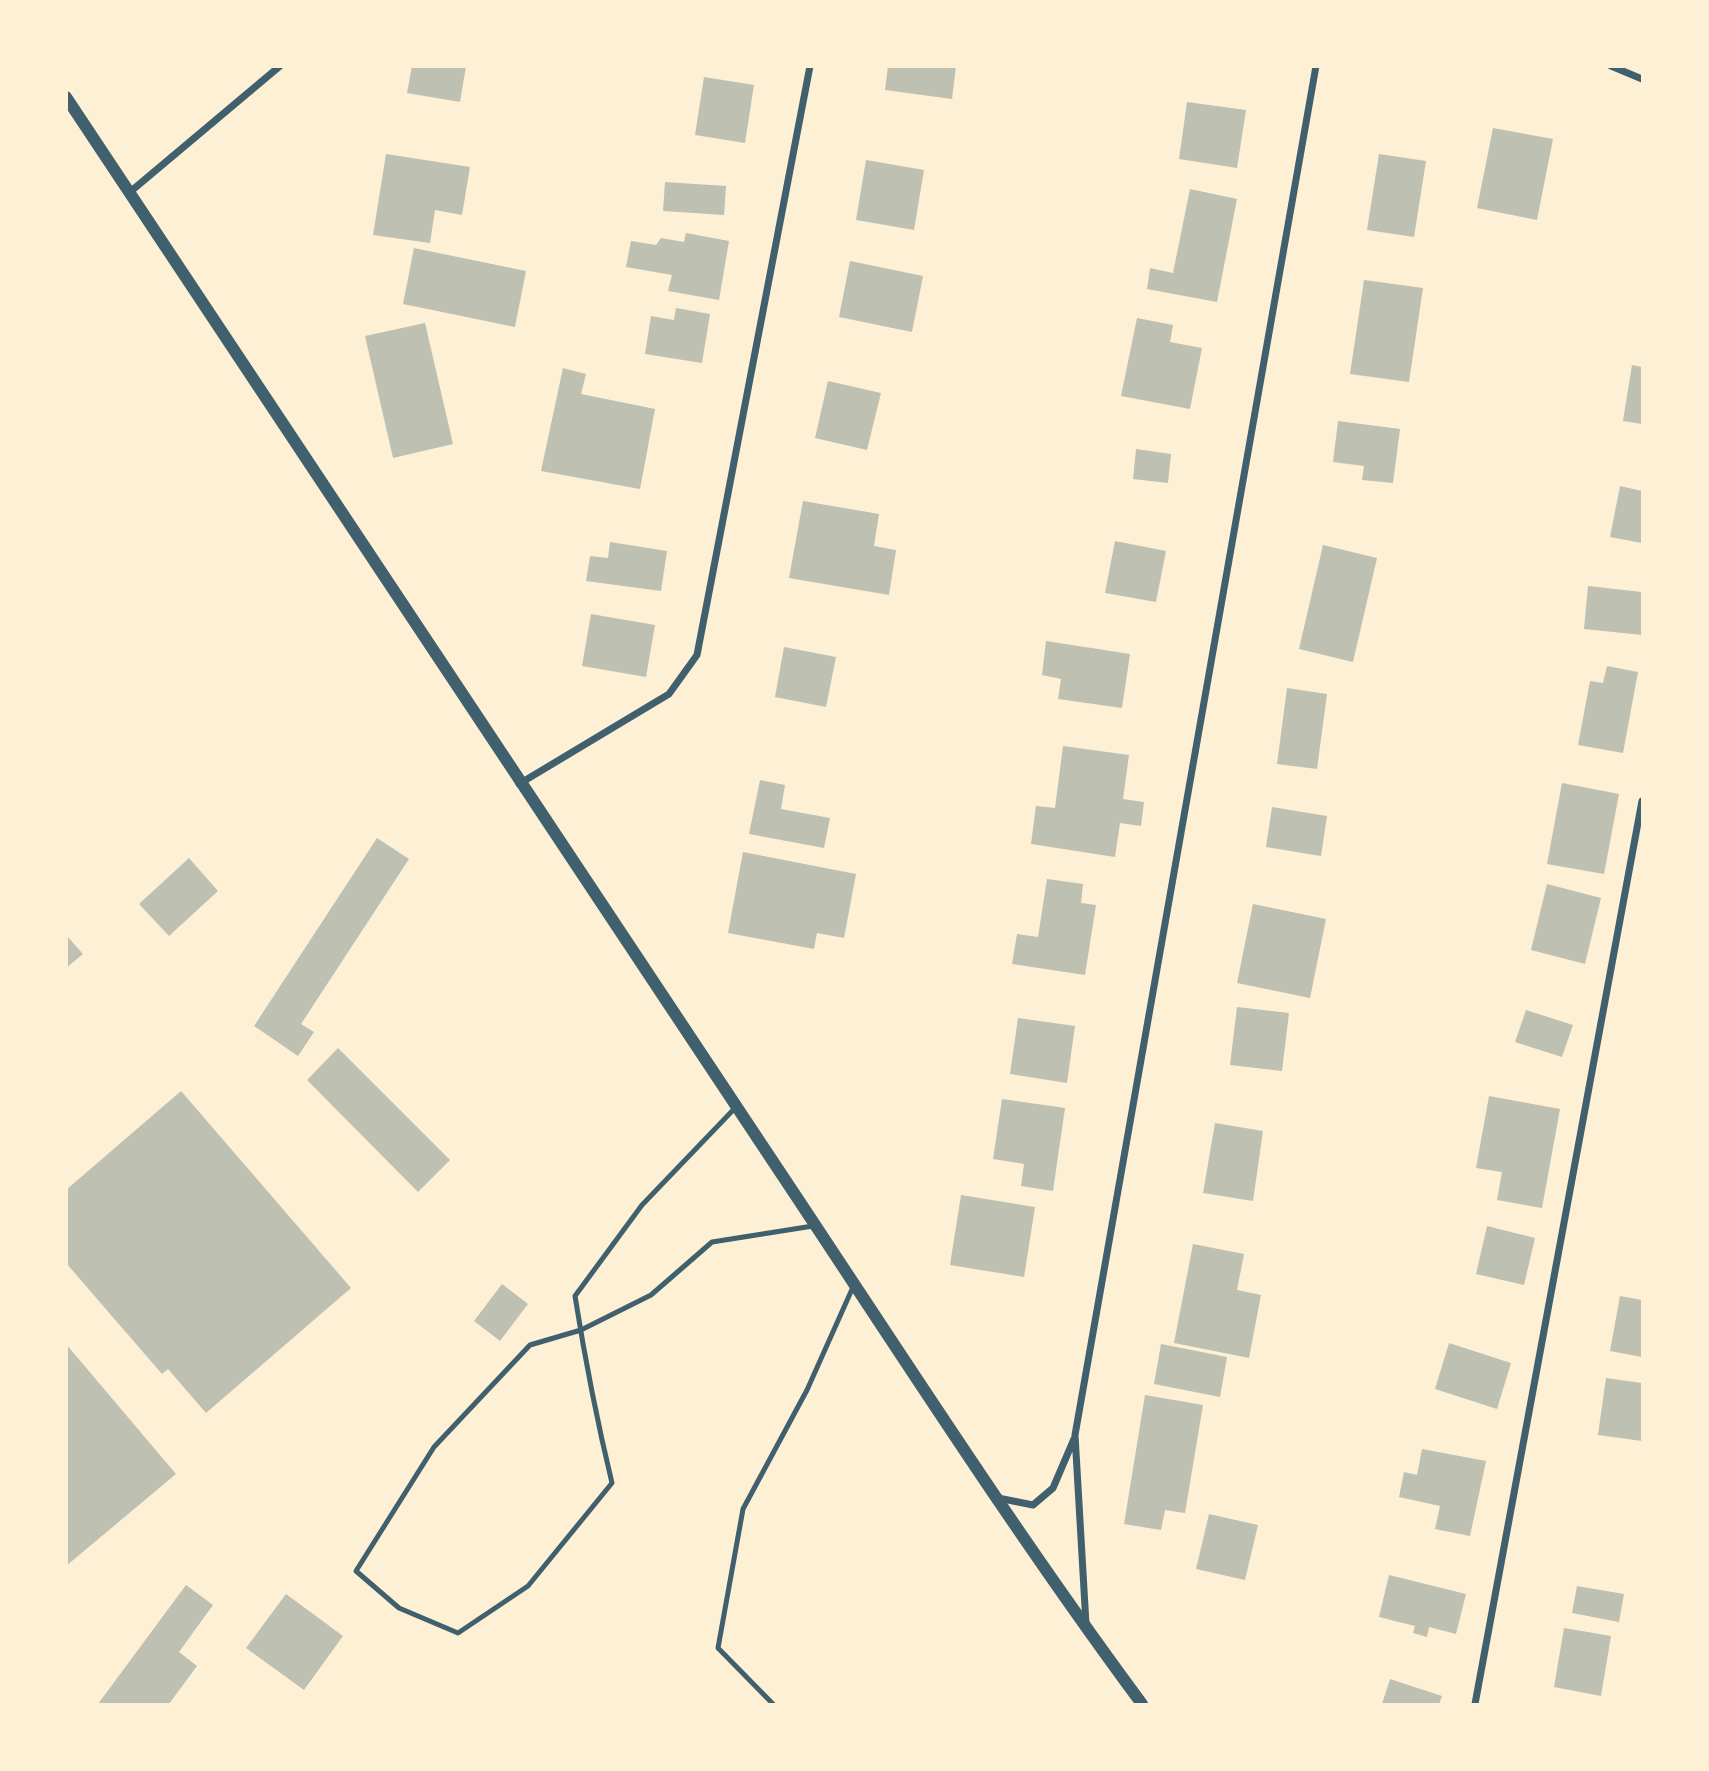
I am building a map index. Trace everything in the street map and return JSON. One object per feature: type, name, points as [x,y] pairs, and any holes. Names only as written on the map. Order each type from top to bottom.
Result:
[{"type":"street","points":[[130,192],[280,66]]},
{"type":"street","points":[[519,784],[669,694],[697,655],[810,66]]},
{"type":"street","points":[[998,1499],[1033,1505],[1053,1488],[1075,1435],[1316,66]]},
{"type":"street","points":[[1611,66],[1643,79]]},
{"type":"street","points":[[66,97],[519,784],[1086,1629],[1142,1704]]},
{"type":"street","points":[[1475,1704],[1643,801]]},
{"type":"street","points":[[1075,1435],[1086,1629]]},
{"type":"lane","points":[[736,1107],[642,1205],[575,1296],[581,1330],[594,1409],[612,1483],[528,1586],[458,1633],[399,1608],[356,1570],[434,1447],[530,1345],[581,1330],[651,1295],[712,1242],[816,1225]]},
{"type":"lane","points":[[773,1704],[718,1648],[743,1508],[807,1390],[855,1284]]},
{"type":"building","points":[[412,66],[466,66],[460,102],[407,93]]},
{"type":"building","points":[[888,66],[956,66],[952,99],[885,90]]},
{"type":"building","points":[[704,77],[754,85],[745,143],[695,135]]},
{"type":"building","points":[[1187,102],[1246,110],[1237,168],[1179,159]]},
{"type":"building","points":[[1493,128],[1553,139],[1537,220],[1477,208]]},
{"type":"building","points":[[386,154],[470,167],[462,215],[435,210],[430,243],[373,235]]},
{"type":"building","points":[[1379,154],[1426,161],[1414,237],[1367,230]]},
{"type":"building","points":[[866,160],[924,170],[914,230],[856,220]]},
{"type":"building","points":[[665,182],[726,186],[724,215],[663,211]]},
{"type":"building","points":[[1190,189],[1237,199],[1217,302],[1147,289],[1150,268],[1173,273]]},
{"type":"building","points":[[686,233],[729,241],[719,300],[668,291],[672,275],[626,267],[631,241],[656,245],[661,238],[684,242]]},
{"type":"building","points":[[414,248],[526,271],[515,327],[403,304]]},
{"type":"building","points":[[850,261],[923,276],[912,332],[839,317]]},
{"type":"building","points":[[1364,280],[1423,288],[1409,382],[1350,374]]},
{"type":"building","points":[[676,308],[710,314],[702,363],[645,354],[651,316],[674,320]]},
{"type":"building","points":[[1137,318],[1173,325],[1170,342],[1202,348],[1190,409],[1121,396]]},
{"type":"building","points":[[425,323],[453,444],[393,458],[365,336]]},
{"type":"building","points":[[1632,365],[1642,367],[1642,424],[1623,421]]},
{"type":"building","points":[[563,368],[586,374],[581,394],[655,409],[640,489],[541,471]]},
{"type":"building","points":[[828,381],[881,393],[867,450],[815,438]]},
{"type":"building","points":[[1338,421],[1400,429],[1393,483],[1362,480],[1364,466],[1333,462]]},
{"type":"building","points":[[1136,449],[1171,454],[1168,483],[1133,479]]},
{"type":"building","points":[[1620,486],[1642,491],[1642,543],[1610,537]]},
{"type":"building","points":[[803,501],[879,514],[874,546],[896,550],[889,595],[789,578]]},
{"type":"building","points":[[1115,541],[1166,551],[1156,602],[1105,593]]},
{"type":"building","points":[[610,542],[667,551],[661,591],[586,581],[590,556],[608,558]]},
{"type":"building","points":[[1323,545],[1377,558],[1353,662],[1299,649]]},
{"type":"building","points":[[1588,586],[1642,592],[1642,635],[1584,629]]},
{"type":"building","points":[[591,614],[655,625],[646,677],[582,666]]},
{"type":"building","points":[[1046,641],[1130,654],[1122,708],[1058,699],[1061,679],[1042,675]]},
{"type":"building","points":[[784,647],[836,657],[826,707],[775,697]]},
{"type":"building","points":[[1607,666],[1638,672],[1623,753],[1578,745],[1590,681],[1603,683]]},
{"type":"building","points":[[1287,688],[1327,694],[1317,769],[1277,764]]},
{"type":"building","points":[[1063,746],[1129,755],[1123,799],[1144,802],[1141,826],[1120,823],[1115,857],[1031,844],[1036,806],[1055,808]]},
{"type":"building","points":[[760,780],[785,785],[781,809],[830,818],[824,848],[749,834]]},
{"type":"building","points":[[1562,783],[1619,794],[1604,874],[1547,864]]},
{"type":"building","points":[[1272,807],[1327,816],[1321,856],[1266,847]]},
{"type":"building","points":[[377,838],[409,859],[301,1024],[314,1032],[298,1056],[254,1026]]},
{"type":"building","points":[[743,852],[856,874],[844,938],[817,933],[814,949],[728,933]]},
{"type":"building","points":[[189,858],[218,891],[169,936],[139,904]]},
{"type":"building","points":[[1047,879],[1083,884],[1081,903],[1096,905],[1085,975],[1012,964],[1017,934],[1038,937]]},
{"type":"building","points":[[1547,884],[1601,898],[1585,964],[1531,950]]},
{"type":"building","points":[[1253,904],[1326,919],[1310,998],[1237,983]]},
{"type":"building","points":[[66,935],[83,954],[66,968]]},
{"type":"building","points":[[1237,1007],[1289,1013],[1282,1071],[1230,1065]]},
{"type":"building","points":[[1526,1010],[1573,1025],[1562,1057],[1515,1042]]},
{"type":"building","points":[[1018,1018],[1075,1026],[1067,1083],[1010,1074]]},
{"type":"building","points":[[338,1048],[450,1160],[418,1192],[307,1080]]},
{"type":"building","points":[[181,1091],[351,1288],[206,1413],[168,1369],[162,1374],[66,1263],[66,1190]]},
{"type":"building","points":[[1489,1096],[1560,1109],[1542,1208],[1497,1200],[1502,1172],[1476,1168]]},
{"type":"building","points":[[1002,1099],[1065,1108],[1053,1191],[1021,1186],[1024,1164],[993,1159]]},
{"type":"building","points":[[1215,1123],[1263,1131],[1253,1201],[1203,1193]]},
{"type":"building","points":[[961,1195],[1035,1207],[1024,1277],[950,1265]]},
{"type":"building","points":[[1487,1226],[1535,1238],[1524,1285],[1476,1274]]},
{"type":"building","points":[[1193,1244],[1244,1254],[1237,1290],[1261,1295],[1249,1358],[1174,1343]]},
{"type":"building","points":[[502,1284],[528,1304],[500,1341],[474,1321]]},
{"type":"building","points":[[1620,1296],[1642,1300],[1642,1357],[1610,1351]]},
{"type":"building","points":[[1449,1343],[1511,1363],[1497,1409],[1435,1389]]},
{"type":"building","points":[[66,1344],[176,1474],[66,1566]]},
{"type":"building","points":[[1161,1344],[1227,1357],[1220,1397],[1154,1384]]},
{"type":"building","points":[[1606,1378],[1642,1383],[1642,1441],[1598,1435]]},
{"type":"building","points":[[1145,1395],[1203,1405],[1185,1513],[1165,1510],[1161,1530],[1124,1524]]},
{"type":"building","points":[[1422,1449],[1486,1461],[1470,1536],[1435,1529],[1440,1506],[1399,1497],[1404,1472],[1417,1475]]},
{"type":"building","points":[[1209,1514],[1258,1525],[1245,1580],[1196,1569]]},
{"type":"building","points":[[1389,1575],[1466,1594],[1456,1634],[1429,1627],[1427,1637],[1413,1633],[1415,1626],[1379,1617]]},
{"type":"building","points":[[186,1585],[213,1605],[179,1652],[197,1666],[169,1704],[98,1704]]},
{"type":"building","points":[[1577,1586],[1624,1594],[1619,1622],[1572,1613]]},
{"type":"building","points":[[286,1594],[343,1636],[304,1690],[246,1648]]},
{"type":"building","points":[[1564,1628],[1611,1636],[1601,1696],[1554,1687]]},
{"type":"building","points":[[1390,1679],[1442,1696],[1439,1704],[1382,1704]]}]
